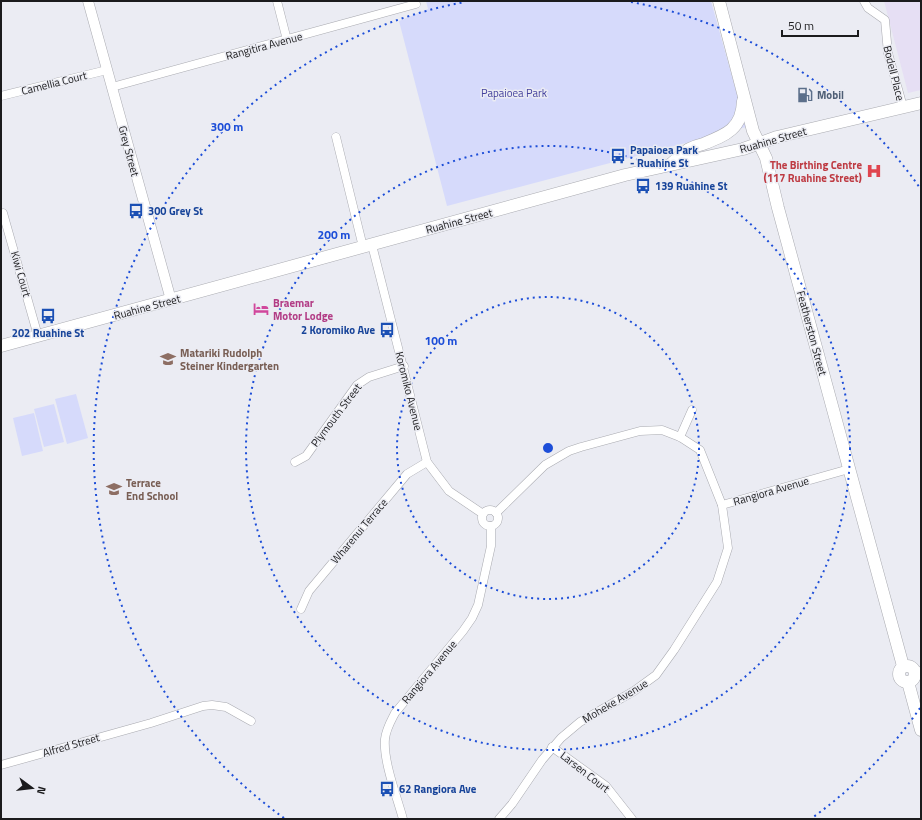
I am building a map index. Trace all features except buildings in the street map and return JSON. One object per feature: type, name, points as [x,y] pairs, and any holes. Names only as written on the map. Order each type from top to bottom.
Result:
[{"type":"main road","name":"Featherston Street","points":[[719,1],[753,130],[766,158],[784,231],[903,666]]},
{"type":"main road","points":[[669,166],[689,149],[730,132],[739,122],[743,110],[744,96]]},
{"type":"main road","name":"Ruahine Street","points":[[1,346],[625,175],[743,149],[777,137],[920,102]]},
{"type":"main road","points":[[903,666],[909,666],[918,671],[913,680],[908,682],[902,681],[899,676],[899,670],[903,666]]},
{"type":"main road","points":[[908,682],[921,730]]},
{"type":"street","name":"Grey Street","points":[[88,1],[171,300]]},
{"type":"street","points":[[276,1],[287,40]]},
{"type":"street","name":"Bodell Place","points":[[864,1],[868,8],[885,20],[888,53],[903,107]]},
{"type":"street","name":"Rangitira Avenue","points":[[112,87],[416,4]]},
{"type":"street","name":"Camellia Court","points":[[1,96],[107,70]]},
{"type":"street","name":"Koromiko Avenue","points":[[336,137],[404,366],[427,462],[449,491],[483,514]]},
{"type":"street","name":"Kiwi Court","points":[[3,213],[38,336]]},
{"type":"street","name":"Plymouth Street","points":[[295,462],[306,456],[358,385],[369,377],[404,366]]},
{"type":"street","points":[[680,437],[692,410]]},
{"type":"street","name":"Rangiora Avenue","points":[[496,513],[545,465],[569,451],[640,431],[662,430],[680,437],[700,450],[722,505],[849,469]]},
{"type":"street","name":"Wharenui Terrace","points":[[301,609],[310,591],[407,474],[427,462]]},
{"type":"street","name":"Moheke Avenue","points":[[499,819],[512,804],[552,747],[569,730],[647,683],[665,665],[717,582],[728,548],[722,505]]},
{"type":"street","points":[[489,510],[496,513],[498,517],[497,522],[491,526],[486,526],[483,523],[483,514],[489,510]]},
{"type":"street","name":"Rangiora Avenue","points":[[403,819],[386,756],[385,739],[388,726],[395,713],[472,618],[478,605],[484,580],[491,546],[491,526]]},
{"type":"street","name":"Alfred Street","points":[[1,765],[141,726],[197,708],[212,705],[226,707],[251,721]]},
{"type":"street","name":"Larsen Court","points":[[552,747],[606,786],[632,819]]},
{"type":"shaded area","points":[[884,1],[921,1],[921,90],[908,93]]},
{"type":"green space","name":"Papaioea Park","points":[[426,1],[711,1],[746,127],[447,206],[399,21],[428,9]]},
{"type":"green space","points":[[76,394],[88,438],[67,444],[55,399]]},
{"type":"green space","points":[[54,404],[64,442],[44,447],[34,409]]},
{"type":"green space","points":[[34,413],[43,451],[22,456],[13,418]]},
{"type":"place","name":"Mobil","points":[[805,95]]},
{"type":"place","name":"Papaioea Park - Ruahine St","points":[[618,156]]},
{"type":"place","name":"The Birthing Centre (117 Ruahine Street)","points":[[874,171]]},
{"type":"place","name":"139 Ruahine St","points":[[643,186]]},
{"type":"place","name":"300 Grey St","points":[[136,211]]},
{"type":"place","name":"Braemar Motor Lodge","points":[[261,309]]},
{"type":"place","name":"202 Ruahine St","points":[[48,316]]},
{"type":"place","name":"2 Koromiko Ave","points":[[387,330]]},
{"type":"place","name":"Matariki Rudolph Steiner Kindergarten","points":[[168,359]]},
{"type":"place","name":"Terrace End School","points":[[114,489]]},
{"type":"place","name":"62 Rangiora Ave","points":[[387,789]]}]
